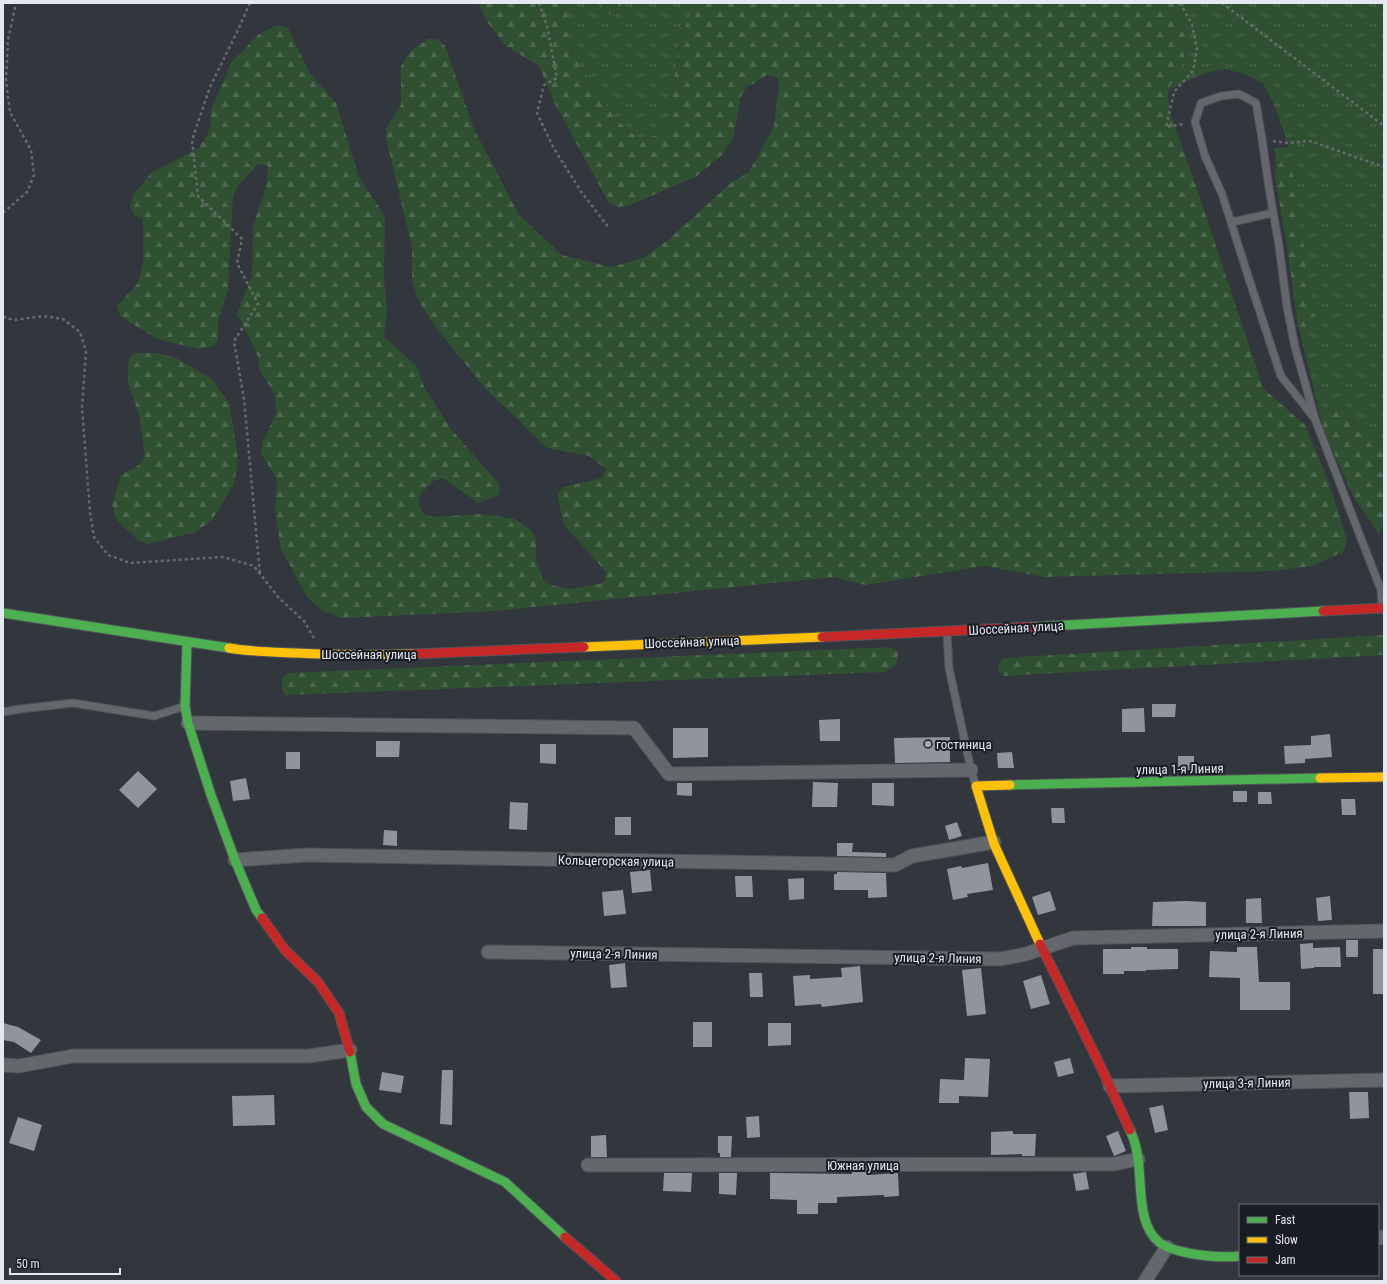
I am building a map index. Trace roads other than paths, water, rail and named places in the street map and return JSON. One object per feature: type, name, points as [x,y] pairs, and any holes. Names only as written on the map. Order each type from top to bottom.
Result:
[{"type":"street","name":"Шоссейная улица","points":[[3,613],[247,650],[315,654],[386,655],[946,632],[1383,608]]},
{"type":"street","points":[[187,642],[185,706],[188,723],[211,794],[235,860],[256,910],[285,950],[318,982],[339,1013],[350,1050],[356,1084],[366,1107],[383,1124],[505,1182],[561,1234],[616,1281]]},
{"type":"street","points":[[188,723],[634,728],[669,774],[971,770]]},
{"type":"street","name":"улица 1-я Линия","points":[[976,786],[1384,777]]},
{"type":"street","points":[[976,786],[994,842],[1042,948],[1110,1086],[1132,1136],[1138,1159],[1144,1217],[1154,1238],[1166,1247],[1182,1252],[1239,1256]]},
{"type":"street","name":"Кольцегорская улица","points":[[235,860],[306,855],[895,865],[912,856],[994,842]]},
{"type":"street","name":"улица 2-я Линия","points":[[488,952],[1001,959],[1026,954],[1073,938],[1384,931]]},
{"type":"street","points":[[3,1065],[19,1066],[73,1056],[309,1056],[350,1050]]},
{"type":"street","name":"улица 3-я Линия","points":[[1110,1086],[1384,1080]]},
{"type":"street","name":"Южная улица","points":[[588,1166],[1114,1164],[1138,1159]]},
{"type":"street","points":[[1145,1281],[1166,1247]]},
{"type":"lane","points":[[1314,419],[1281,376],[1248,279],[1232,222],[1222,194],[1205,156],[1195,122],[1201,103],[1221,96],[1239,94],[1256,103],[1287,306],[1295,347],[1314,419],[1381,590],[1383,608]]},
{"type":"lane","points":[[1232,222],[1273,213]]},
{"type":"lane","points":[[946,632],[949,668],[971,770],[976,786]]},
{"type":"lane","points":[[3,712],[73,703],[154,716],[185,706]]},
{"type":"place","name":"гостиница","points":[[928,744]]}]
